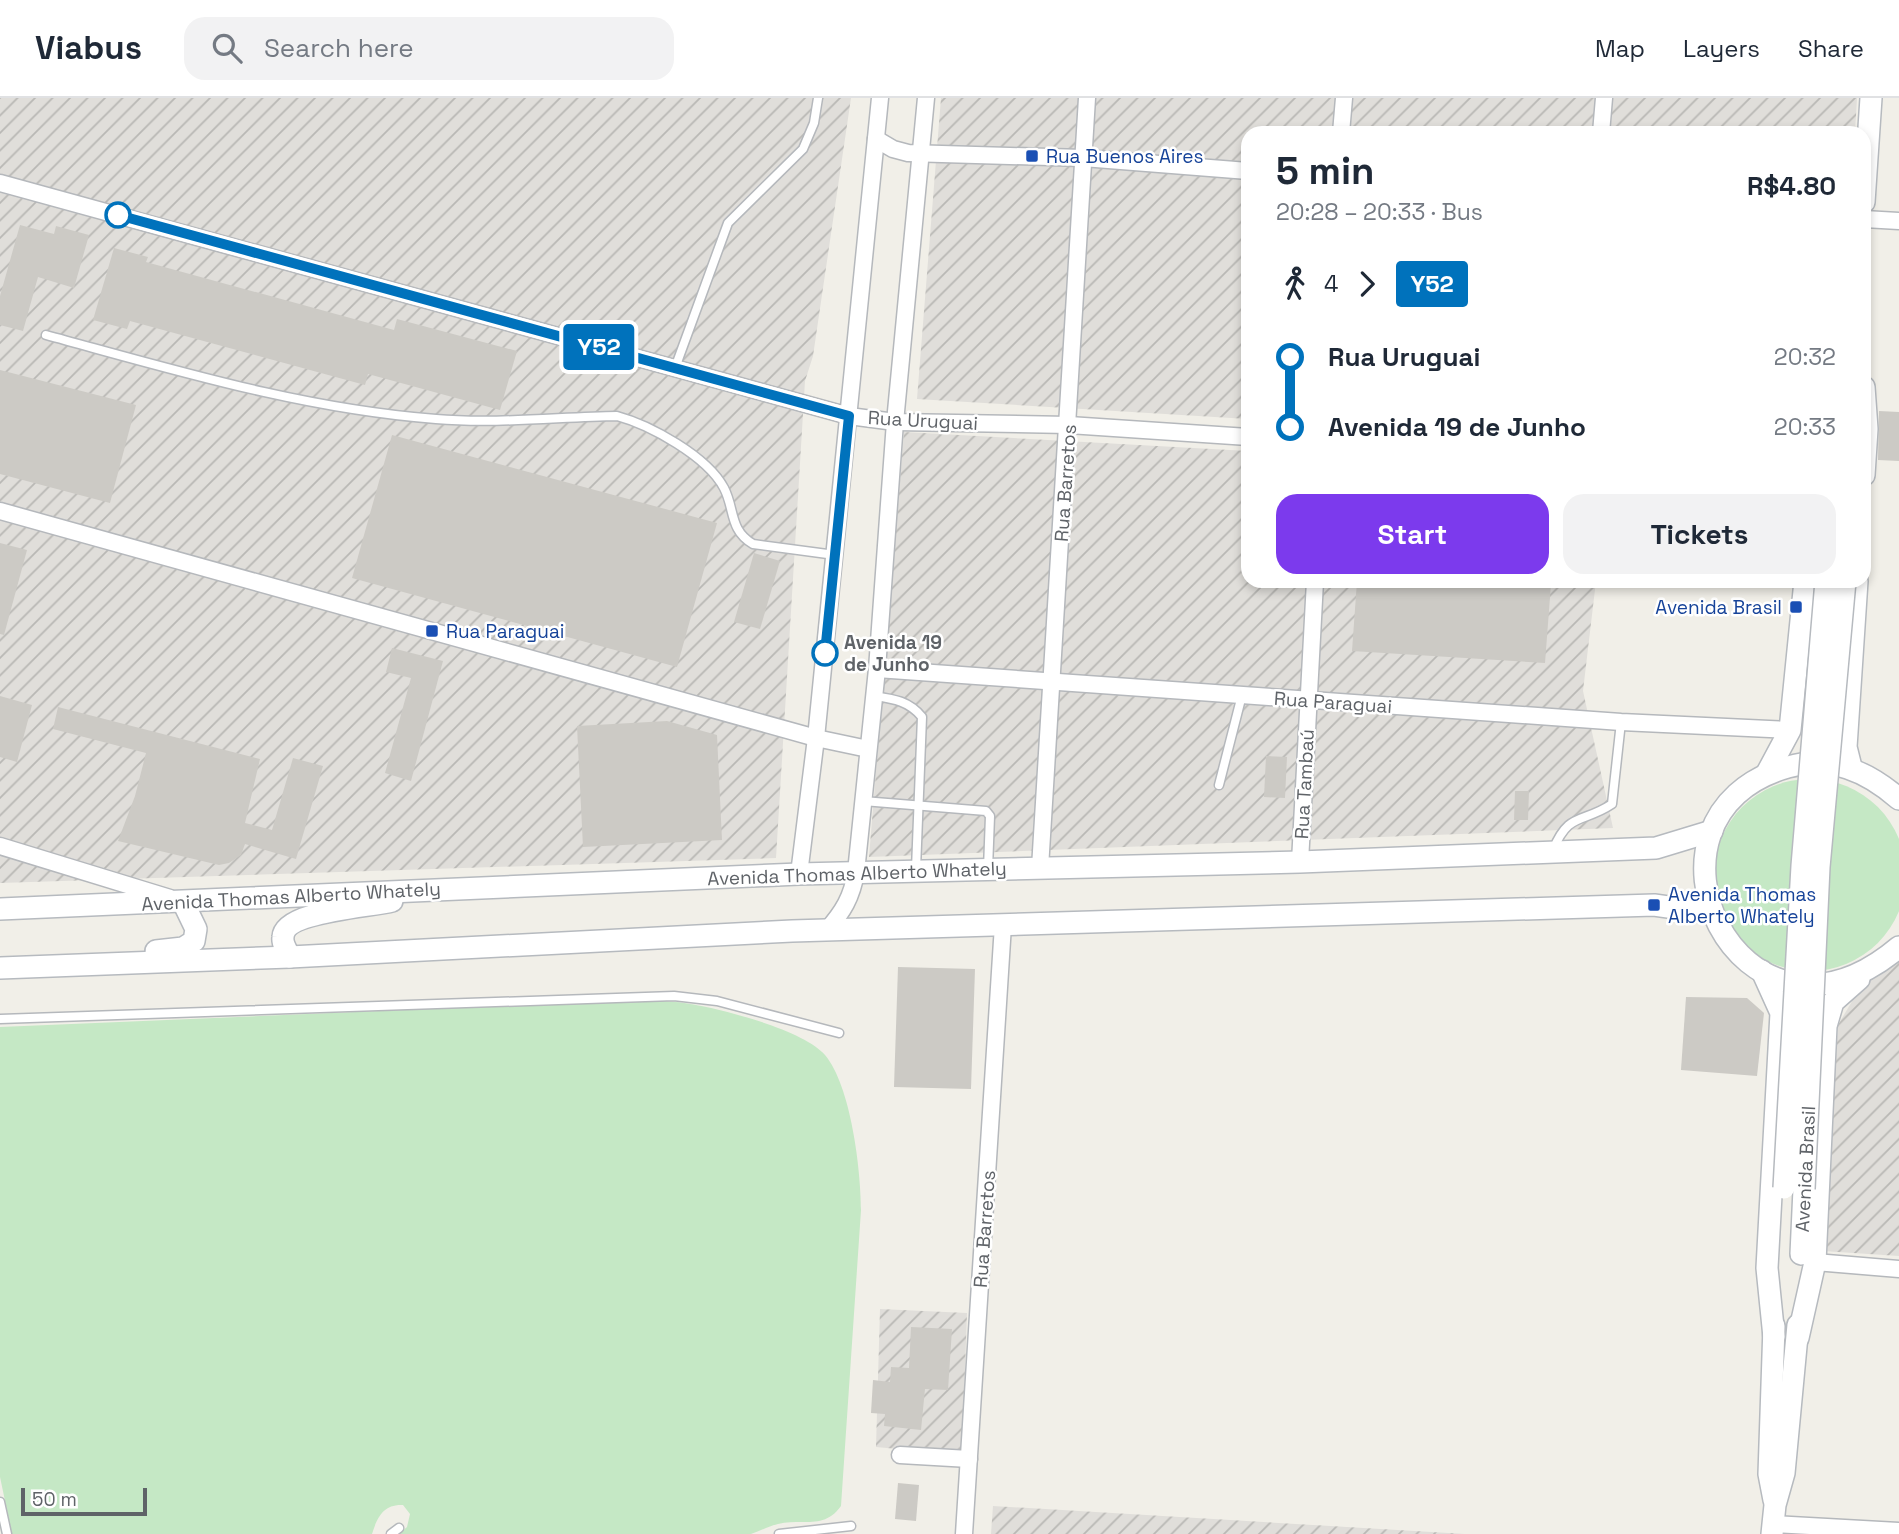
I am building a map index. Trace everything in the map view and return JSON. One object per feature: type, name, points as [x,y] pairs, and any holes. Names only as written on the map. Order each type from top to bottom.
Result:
[{"type":"main road","points":[[1869,126],[1871,98]]},
{"type":"main road","points":[[1804,588],[1790,730],[1767,773],[1735,797],[1713,831],[1704,872],[1711,913],[1732,946],[1762,971],[1789,982],[1819,985],[1848,980],[1875,968]]},
{"type":"main road","name":"Avenida Brasil","points":[[1798,1338],[1794,1188],[1802,866],[1825,588]]},
{"type":"main road","name":"Avenida Brasil","points":[[1774,1521],[1769,1475],[1774,1337],[1794,1188],[1844,588]]},
{"type":"main road","points":[[1851,767],[1846,747],[1857,588]]},
{"type":"main road","points":[[1767,773],[1820,762],[1851,767],[1879,781],[1899,799]]},
{"type":"main road","name":"Avenida Thomas Alberto Whately","points":[[0,909],[799,874],[1300,862],[1656,848],[1713,831]]},
{"type":"main road","points":[[290,957],[283,937],[285,928],[308,915],[377,905],[442,889]]},
{"type":"main road","points":[[75,966],[183,948],[194,940],[196,929],[183,902]]},
{"type":"main road","points":[[0,968],[1003,925],[1654,905],[1711,913]]},
{"type":"main road","name":"Avenida Brasil","points":[[1774,1521],[1784,1474],[1798,1338],[1815,1262],[1826,1026],[1833,1002],[1899,947]]},
{"type":"main road","name":"Avenida Brasil","points":[[1762,971],[1781,1013],[1767,1268],[1774,1337]]},
{"type":"street","points":[[799,874],[816,738],[880,98]]},
{"type":"street","points":[[826,931],[844,912],[856,872],[877,669],[895,422],[926,98]]},
{"type":"street","name":"Rua Barretos","points":[[1040,868],[1087,98]]},
{"type":"street","points":[[1342,126],[1344,98]]},
{"type":"street","points":[[1602,126],[1604,98]]},
{"type":"street","points":[[876,139],[902,152],[1083,158],[1241,169]]},
{"type":"street","name":"Rua Uruguai","points":[[0,183],[849,416],[895,422],[1069,425],[1241,437]]},
{"type":"street","points":[[1871,219],[1899,220]]},
{"type":"street","points":[[0,511],[816,738],[868,749]]},
{"type":"street","name":"Rua Tambaú","points":[[1300,862],[1315,588]]},
{"type":"street","name":"Rua Paraguai","points":[[877,669],[1621,722],[1790,730]]},
{"type":"street","points":[[0,846],[183,902]]},
{"type":"street","name":"Rua Barretos","points":[[964,1534],[1003,925]]},
{"type":"street","points":[[1815,1262],[1899,1269]]},
{"type":"street","points":[[900,1455],[969,1459]]},
{"type":"street","points":[[1774,1521],[1899,1531]]},
{"type":"lane","points":[[676,368],[728,223],[803,149],[814,123],[818,98]]},
{"type":"lane","points":[[46,335],[240,387],[358,409],[438,419],[617,416],[641,423],[705,465],[724,488],[736,528],[743,538],[753,544],[835,555]]},
{"type":"lane","points":[[1219,785],[1242,695]]},
{"type":"lane","points":[[874,696],[902,701],[915,708],[922,718],[915,871]]},
{"type":"lane","points":[[1552,852],[1562,829],[1570,822],[1612,804],[1615,798],[1621,722]]},
{"type":"lane","points":[[863,801],[986,810],[990,816],[988,869]]},
{"type":"lane","points":[[0,1019],[674,996],[717,1001],[839,1033]]},
{"type":"lane","points":[[0,1502],[7,1534]]},
{"type":"lane","points":[[779,1534],[851,1525]]},
{"type":"lane","points":[[391,1534],[400,1528]]},
{"type":"shaded area","points":[[0,98],[851,98],[813,356],[805,381],[776,858],[0,883]]},
{"type":"shaded area","points":[[941,98],[1857,98],[1855,126],[1241,126],[1241,419],[917,399]]},
{"type":"shaded area","points":[[904,432],[1241,451],[1241,588],[1595,588],[1583,691],[1613,828],[869,857]]},
{"type":"shaded area","points":[[1899,956],[1899,1256],[1823,1251],[1838,1025],[1858,991]]},
{"type":"shaded area","points":[[880,1309],[967,1313],[962,1455],[876,1447]]},
{"type":"shaded area","points":[[993,1506],[1465,1534],[991,1534]]},
{"type":"green space","points":[[1810,779],[1847,786],[1878,807],[1899,838],[1899,912],[1878,943],[1847,964],[1810,971],[1773,964],[1742,943],[1721,912],[1714,875],[1721,838],[1742,807],[1773,786]]},
{"type":"green space","points":[[666,1001],[732,1013],[798,1036],[825,1055],[834,1069],[842,1087],[853,1129],[861,1210],[841,1506],[834,1513],[820,1521],[787,1522],[751,1534],[399,1534],[407,1527],[410,1514],[403,1505],[396,1505],[382,1513],[372,1534],[12,1534],[0,1477],[0,1027]]},
{"type":"building","points":[[20,225],[54,234],[56,226],[89,235],[74,288],[38,277],[23,331],[0,325],[0,296]]},
{"type":"building","points":[[114,248],[148,257],[146,262],[394,330],[397,319],[517,351],[500,410],[368,374],[365,385],[130,321],[127,329],[93,320]]},
{"type":"building","points":[[0,370],[136,405],[110,503],[0,474]]},
{"type":"building","points":[[1879,411],[1899,412],[1899,461],[1878,460]]},
{"type":"building","points":[[392,435],[717,523],[677,667],[352,578]]},
{"type":"building","points":[[0,543],[27,550],[4,635],[0,634]]},
{"type":"building","points":[[754,553],[780,561],[760,629],[734,622]]},
{"type":"building","points":[[1356,588],[1551,588],[1545,663],[1352,651]]},
{"type":"building","points":[[392,648],[443,661],[411,781],[385,773],[411,678],[386,672]]},
{"type":"building","points":[[0,696],[32,705],[17,762],[0,757]]},
{"type":"building","points":[[58,707],[260,759],[245,823],[272,830],[293,758],[323,766],[296,859],[245,844],[241,855],[229,863],[219,865],[118,841],[135,796],[146,753],[53,729]]},
{"type":"building","points":[[667,721],[717,735],[722,840],[583,847],[577,726]]},
{"type":"building","points":[[1266,756],[1287,757],[1285,798],[1264,797]]},
{"type":"building","points":[[1515,791],[1529,791],[1528,820],[1514,820]]},
{"type":"building","points":[[898,967],[975,969],[971,1089],[894,1087]]},
{"type":"building","points":[[1686,997],[1747,998],[1764,1013],[1757,1076],[1681,1070]]},
{"type":"building","points":[[911,1327],[952,1329],[948,1390],[925,1389],[921,1430],[884,1426],[885,1414],[871,1413],[873,1380],[890,1382],[891,1367],[909,1368]]},
{"type":"building","points":[[898,1483],[919,1485],[916,1521],[895,1519]]},
{"type":"bus line","name":"Y52","points":[[118,215],[849,416],[825,653]]},
{"type":"place","name":"Rua Buenos Aires","points":[[1032,156]]},
{"type":"place","name":"Avenida Brasil","points":[[1796,607]]},
{"type":"place","name":"Rua Paraguai","points":[[432,631]]},
{"type":"place","name":"Avenida 19 de Junho","points":[[825,653]]},
{"type":"place","name":"Avenida Thomas Alberto Whately","points":[[1654,905]]}]
